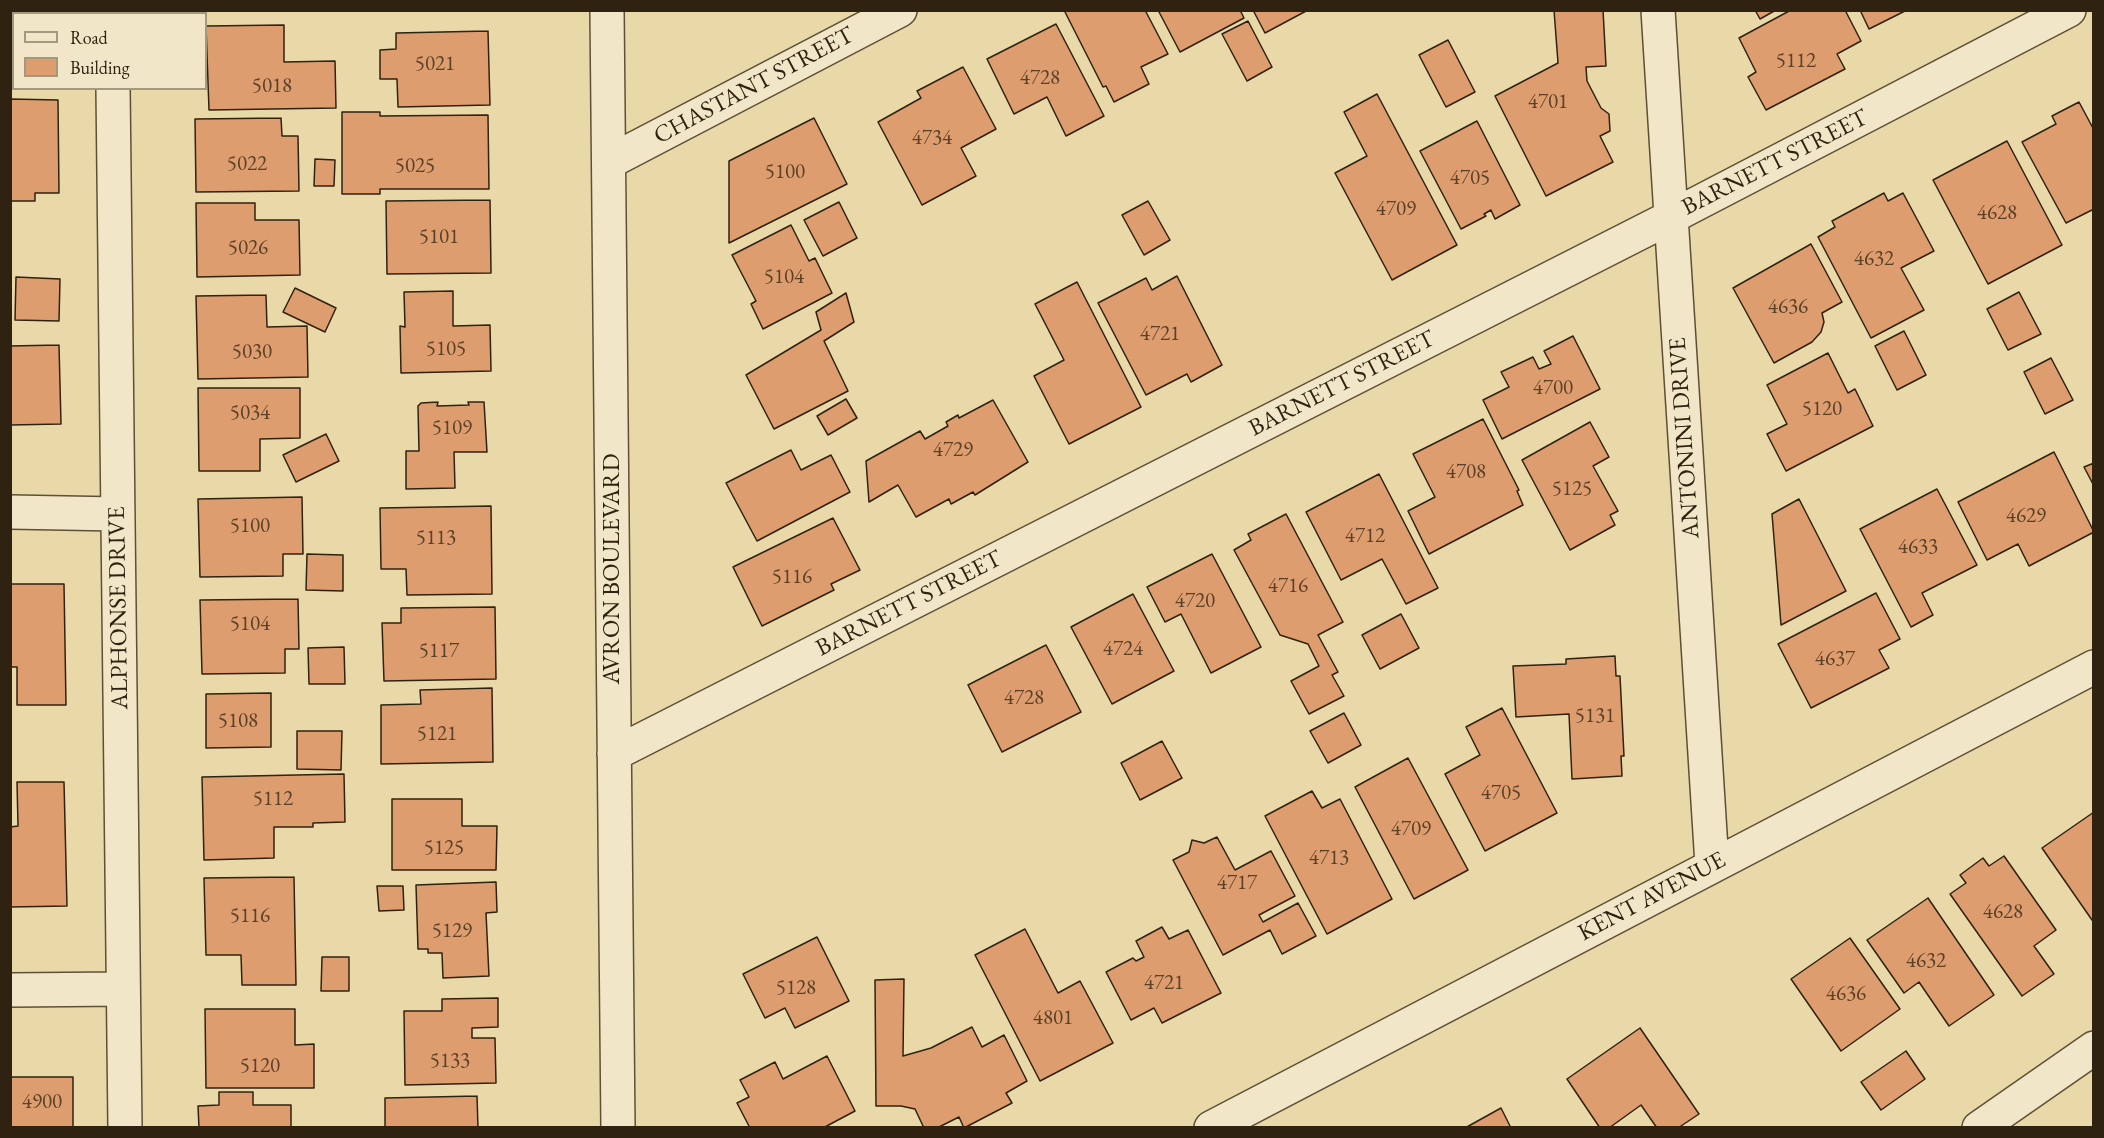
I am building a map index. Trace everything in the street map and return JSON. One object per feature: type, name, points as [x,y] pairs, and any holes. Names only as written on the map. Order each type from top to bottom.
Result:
[{"type":"street","name":"AVRON BOULEVARD","points":[[607,10],[618,1128]]},
{"type":"street","name":"CHASTANT STREET","points":[[609,162],[900,10]]},
{"type":"street","name":"ANTONINI DRIVE","points":[[1658,10],[1712,865]]},
{"type":"street","name":"BARNETT STREET","points":[[614,754],[1671,217],[2069,10]]},
{"type":"street","name":"ALPHONSE DRIVE","points":[[113,90],[125,1128]]},
{"type":"street","points":[[10,512],[118,513]]},
{"type":"street","name":"KENT AVENUE","points":[[1211,1128],[2094,667]]},
{"type":"street","points":[[10,990],[123,988]]},
{"type":"street","points":[[1979,1128],[2094,1048]]},
{"type":"building","points":[[1068,10],[1145,10],[1168,54],[1141,67],[1149,84],[1114,102],[1106,86],[1103,87],[1065,12]]},
{"type":"building","points":[[1158,10],[1240,10],[1244,18],[1180,52]]},
{"type":"building","points":[[1253,10],[1308,10],[1265,33]]},
{"type":"building","points":[[1554,10],[1603,10],[1606,66],[1586,67],[1587,81],[1601,108],[1609,114],[1610,131],[1600,136],[1613,162],[1546,196],[1495,96],[1558,63]]},
{"type":"building","points":[[1755,10],[1776,10],[1760,19]]},
{"type":"building","points":[[1791,10],[1845,10],[1861,41],[1837,54],[1845,69],[1766,110],[1748,77],[1756,72],[1739,38]]},
{"type":"building","points":[[1860,10],[1907,10],[1869,29]]},
{"type":"building","points":[[1248,21],[1272,67],[1247,81],[1222,34]]},
{"type":"building","points":[[1056,24],[1104,116],[1066,136],[1047,97],[1014,114],[987,59]]},
{"type":"building","points":[[284,25],[284,62],[335,61],[336,108],[209,110],[207,26]]},
{"type":"building","points":[[488,31],[490,105],[398,107],[397,79],[380,79],[380,50],[396,49],[396,33]]},
{"type":"building","points":[[1448,40],[1475,92],[1446,107],[1419,55]]},
{"type":"building","points":[[963,67],[996,129],[961,148],[976,176],[922,205],[878,122],[921,98],[917,91]]},
{"type":"building","points":[[1377,94],[1457,245],[1392,280],[1335,173],[1367,156],[1344,112]]},
{"type":"building","points":[[10,99],[58,100],[59,193],[35,193],[35,201],[10,201]]},
{"type":"building","points":[[2079,102],[2094,130],[2094,209],[2066,223],[2022,142],[2056,124],[2052,116]]},
{"type":"building","points":[[342,112],[380,112],[380,116],[488,115],[489,189],[380,189],[380,194],[342,194]]},
{"type":"building","points":[[281,118],[282,136],[298,136],[299,191],[196,192],[195,119]]},
{"type":"building","points":[[814,118],[847,184],[729,243],[729,161]]},
{"type":"building","points":[[1477,121],[1520,205],[1495,219],[1491,210],[1484,214],[1486,216],[1461,229],[1420,151]]},
{"type":"building","points":[[2007,141],[2062,245],[1988,284],[1933,180]]},
{"type":"building","points":[[315,159],[335,160],[334,186],[314,186]]},
{"type":"building","points":[[1884,193],[1888,201],[1903,193],[1934,251],[1901,268],[1924,310],[1871,338],[1818,237],[1835,227],[1832,221]]},
{"type":"building","points":[[490,200],[491,273],[387,274],[386,201]]},
{"type":"building","points":[[1148,201],[1170,240],[1144,255],[1122,215]]},
{"type":"building","points":[[839,202],[857,238],[823,256],[804,220]]},
{"type":"building","points":[[196,203],[255,203],[255,220],[299,220],[300,275],[197,277]]},
{"type":"building","points":[[791,225],[809,261],[815,258],[832,293],[763,329],[751,304],[756,301],[732,255]]},
{"type":"building","points":[[1811,244],[1842,302],[1822,313],[1824,322],[1821,332],[1812,342],[1774,363],[1733,288]]},
{"type":"building","points":[[1177,276],[1222,365],[1191,382],[1187,374],[1146,395],[1098,303],[1146,278],[1152,290]]},
{"type":"building","points":[[16,277],[60,279],[59,321],[15,320]]},
{"type":"building","points":[[1077,282],[1141,407],[1069,444],[1034,376],[1064,360],[1035,304]]},
{"type":"building","points":[[295,288],[336,308],[325,332],[283,312]]},
{"type":"building","points":[[453,291],[453,326],[490,325],[491,371],[401,373],[400,326],[405,327],[404,292]]},
{"type":"building","points":[[2019,292],[2041,334],[2008,350],[1987,309]]},
{"type":"building","points":[[846,293],[854,322],[824,341],[848,391],[774,429],[746,375],[821,330],[816,312]]},
{"type":"building","points":[[266,295],[267,327],[307,326],[308,377],[198,379],[196,296]]},
{"type":"building","points":[[1904,331],[1926,375],[1897,390],[1875,346]]},
{"type":"building","points":[[1573,336],[1600,389],[1502,439],[1483,400],[1509,387],[1501,372],[1533,357],[1539,369],[1551,364],[1544,351]]},
{"type":"building","points":[[59,345],[61,424],[10,425],[10,346]]},
{"type":"building","points":[[1828,353],[1848,393],[1855,389],[1873,426],[1786,471],[1767,434],[1787,424],[1767,385]]},
{"type":"building","points":[[2051,358],[2073,400],[2045,414],[2024,372]]},
{"type":"building","points":[[198,388],[300,388],[300,438],[260,439],[260,471],[199,471]]},
{"type":"building","points":[[846,399],[857,418],[828,435],[817,416]]},
{"type":"building","points":[[993,400],[1028,462],[975,495],[973,492],[951,504],[949,499],[916,517],[898,485],[869,502],[866,461],[920,431],[925,439],[948,426],[946,422],[958,415],[959,418]]},
{"type":"building","points":[[438,402],[437,406],[484,402],[487,452],[454,452],[455,488],[406,489],[406,451],[419,451],[418,406],[421,403]]},
{"type":"building","points":[[1483,419],[1519,490],[1517,491],[1523,505],[1429,554],[1408,511],[1435,497],[1413,454]]},
{"type":"building","points":[[1590,422],[1609,457],[1593,466],[1618,511],[1610,515],[1615,525],[1570,550],[1522,460]]},
{"type":"building","points":[[326,434],[339,461],[296,482],[283,455]]},
{"type":"building","points":[[791,450],[801,470],[831,455],[850,492],[757,541],[726,483]]},
{"type":"building","points":[[2054,452],[2094,532],[2029,566],[2018,544],[1987,560],[1958,502]]},
{"type":"building","points":[[2094,463],[2094,486],[2084,467]]},
{"type":"building","points":[[1379,474],[1438,588],[1406,604],[1382,559],[1341,580],[1306,512]]},
{"type":"building","points":[[1937,489],[1977,565],[1922,593],[1933,615],[1911,627],[1860,529]]},
{"type":"building","points":[[302,497],[303,554],[283,554],[283,576],[200,577],[198,499]]},
{"type":"building","points":[[1799,499],[1846,591],[1781,625],[1772,514]]},
{"type":"building","points":[[491,506],[492,594],[407,595],[406,569],[381,569],[380,508]]},
{"type":"building","points":[[1286,514],[1343,622],[1318,635],[1338,672],[1332,675],[1344,696],[1309,714],[1291,681],[1319,666],[1308,644],[1280,635],[1234,550],[1251,540],[1248,534]]},
{"type":"building","points":[[833,518],[860,570],[831,584],[834,590],[762,626],[733,567]]},
{"type":"building","points":[[307,554],[343,555],[343,591],[306,590]]},
{"type":"building","points":[[1212,554],[1261,647],[1211,673],[1181,614],[1165,622],[1147,587]]},
{"type":"building","points":[[10,584],[64,584],[66,705],[17,705],[17,667],[10,667]]},
{"type":"building","points":[[1876,593],[1900,639],[1879,650],[1889,668],[1811,708],[1778,644]]},
{"type":"building","points":[[1133,594],[1174,671],[1112,704],[1071,627]]},
{"type":"building","points":[[298,599],[299,649],[285,649],[285,673],[202,674],[200,600]]},
{"type":"building","points":[[495,607],[496,679],[384,681],[382,623],[401,623],[401,608]]},
{"type":"building","points":[[1401,614],[1419,648],[1380,669],[1362,635]]},
{"type":"building","points":[[1046,645],[1081,712],[1002,752],[968,685]]},
{"type":"building","points":[[344,647],[345,684],[309,684],[308,648]]},
{"type":"building","points":[[1615,656],[1616,676],[1620,676],[1624,756],[1621,756],[1622,776],[1572,779],[1569,714],[1516,717],[1513,666],[1566,664],[1566,659]]},
{"type":"building","points":[[492,688],[493,762],[381,764],[381,705],[421,704],[420,690]]},
{"type":"building","points":[[271,693],[271,747],[206,748],[206,694]]},
{"type":"building","points":[[1502,708],[1557,813],[1485,851],[1445,774],[1480,755],[1466,727]]},
{"type":"building","points":[[1344,713],[1361,745],[1328,763],[1310,731]]},
{"type":"building","points":[[297,731],[342,731],[341,770],[297,769]]},
{"type":"building","points":[[1162,741],[1182,778],[1140,800],[1121,763]]},
{"type":"building","points":[[1408,758],[1468,870],[1414,899],[1355,787]]},
{"type":"building","points":[[344,774],[345,822],[313,823],[313,827],[274,827],[274,858],[204,860],[202,777]]},
{"type":"building","points":[[17,782],[64,782],[67,906],[10,907],[10,827],[18,826]]},
{"type":"building","points":[[1312,791],[1322,808],[1340,799],[1392,899],[1327,934],[1265,816]]},
{"type":"building","points":[[392,799],[462,799],[462,826],[497,826],[496,870],[392,870]]},
{"type":"building","points":[[2094,812],[2094,919],[2092,920],[2042,848]]},
{"type":"building","points":[[1217,837],[1235,870],[1271,851],[1295,896],[1259,915],[1263,922],[1298,903],[1316,936],[1282,954],[1270,930],[1223,955],[1173,860],[1189,852],[1192,840],[1204,843]]},
{"type":"building","points":[[2004,856],[2056,930],[2034,946],[2054,974],[2022,996],[1950,894],[1966,883],[1960,875],[1983,858],[1989,866]]},
{"type":"building","points":[[294,877],[296,985],[242,985],[241,955],[206,955],[204,878]]},
{"type":"building","points":[[496,882],[497,912],[486,913],[489,976],[443,978],[442,953],[428,953],[428,949],[418,949],[416,885]]},
{"type":"building","points":[[377,886],[403,886],[404,910],[379,911]]},
{"type":"building","points":[[1928,898],[1994,995],[1949,1026],[1919,982],[1904,993],[1867,940]]},
{"type":"building","points":[[1162,927],[1169,939],[1188,930],[1221,993],[1162,1023],[1154,1008],[1131,1020],[1106,972],[1133,958],[1136,961],[1144,957],[1136,941]]},
{"type":"building","points":[[1025,929],[1058,993],[1080,981],[1113,1043],[1040,1081],[975,955]]},
{"type":"building","points":[[817,937],[849,1001],[795,1028],[785,1008],[765,1018],[743,974]]},
{"type":"building","points":[[1850,938],[1900,1009],[1841,1051],[1791,979]]},
{"type":"building","points":[[322,957],[349,957],[349,991],[321,991]]},
{"type":"building","points":[[904,979],[903,1056],[931,1048],[972,1027],[982,1047],[1004,1035],[1027,1081],[1006,1093],[1012,1103],[964,1128],[959,1117],[937,1128],[924,1128],[915,1109],[901,1106],[876,1106],[875,980]]},
{"type":"building","points":[[498,998],[498,1027],[472,1028],[472,1038],[495,1038],[496,1083],[405,1085],[404,1011],[442,1011],[442,999]]},
{"type":"building","points":[[205,1009],[295,1009],[295,1045],[314,1044],[314,1088],[206,1088]]},
{"type":"building","points":[[1640,1028],[1699,1114],[1678,1128],[1657,1128],[1641,1105],[1609,1128],[1600,1128],[1567,1079]]},
{"type":"building","points":[[1906,1051],[1925,1079],[1881,1110],[1861,1082]]},
{"type":"building","points":[[827,1056],[855,1111],[823,1128],[750,1128],[737,1103],[749,1097],[740,1080],[775,1062],[783,1079]]},
{"type":"building","points":[[10,1077],[73,1077],[73,1128],[10,1128]]},
{"type":"building","points":[[219,1092],[253,1092],[253,1105],[291,1105],[291,1127],[349,1128],[199,1128],[198,1106],[219,1105]]},
{"type":"building","points":[[477,1096],[478,1128],[385,1128],[385,1098]]},
{"type":"building","points":[[1501,1108],[1511,1128],[1465,1128]]}]
